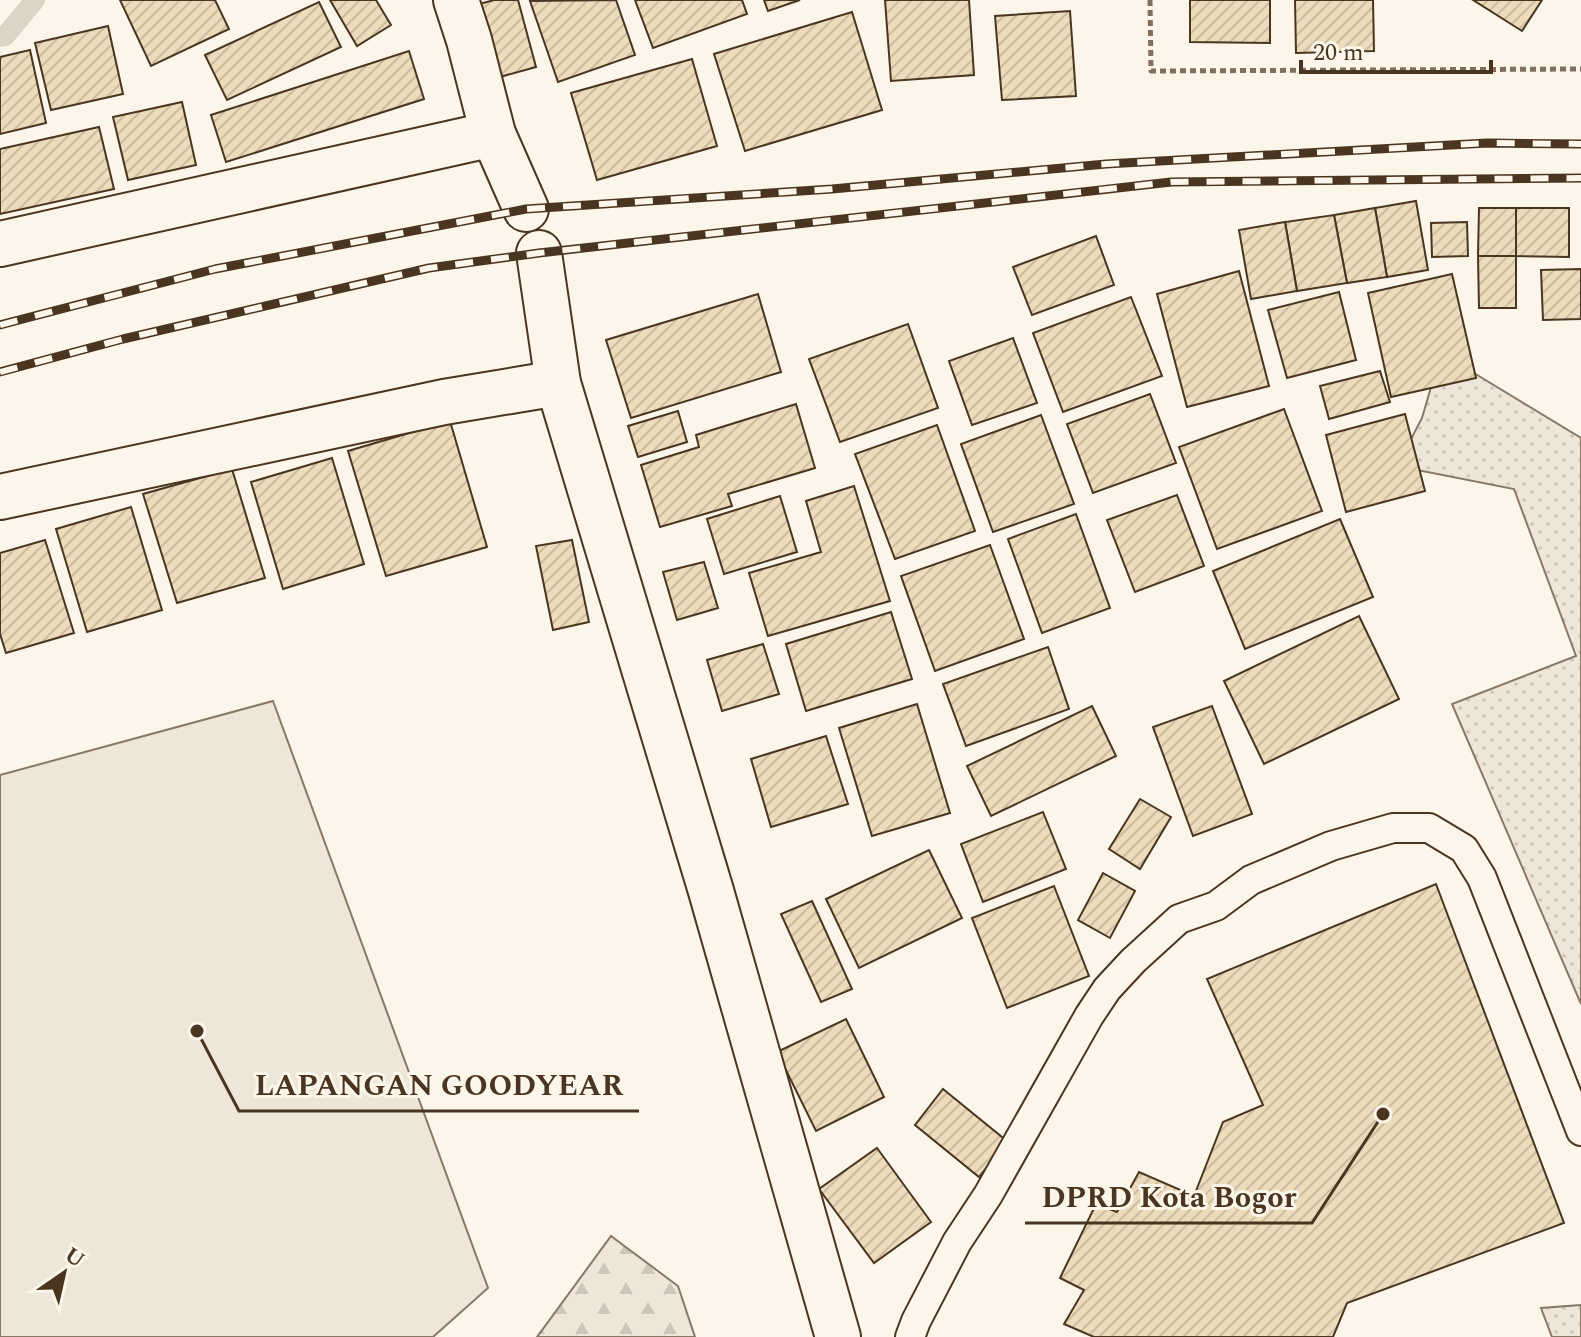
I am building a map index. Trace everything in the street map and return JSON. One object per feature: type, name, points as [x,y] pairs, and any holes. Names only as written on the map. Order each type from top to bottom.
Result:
[{"type":"street","points":[[456,0],[493,134],[526,209]]},
{"type":"street","points":[[0,244],[493,134]]},
{"type":"street","points":[[539,253],[558,383],[711,891],[838,1337]]},
{"type":"street","points":[[0,497],[444,402],[558,383]]},
{"type":"lane","points":[[910,1337],[957,1242],[988,1195],[1077,1036],[1107,989],[1179,919],[1216,906],[1251,880],[1331,846],[1393,828],[1429,828],[1464,849],[1482,878],[1581,1131]]},
{"type":"path","points":[[1150,0],[1151,71],[1581,69]]},
{"type":"green space","points":[[1441,353],[1581,438],[1581,1004],[1452,704],[1576,656],[1514,489],[1397,466],[1422,418]]},
{"type":"green space","points":[[273,701],[488,1288],[433,1337],[0,1337],[0,775]]},
{"type":"green space","points":[[611,1236],[678,1286],[695,1337],[537,1337]]},
{"type":"green space","points":[[1581,1305],[1581,1337],[1552,1337],[1541,1308]]},
{"type":"building","points":[[120,0],[215,0],[229,29],[151,66]]},
{"type":"building","points":[[330,0],[376,0],[391,25],[357,46]]},
{"type":"building","points":[[494,0],[518,0],[536,67],[485,81],[465,8]]},
{"type":"building","points":[[616,0],[635,55],[558,82],[530,1]]},
{"type":"building","points":[[635,0],[742,0],[747,14],[653,48]]},
{"type":"building","points":[[764,0],[800,0],[768,11]]},
{"type":"building","points":[[885,0],[969,0],[974,75],[891,81]]},
{"type":"building","points":[[1190,0],[1270,0],[1270,43],[1190,42]]},
{"type":"building","points":[[1295,0],[1373,0],[1374,51],[1296,53]]},
{"type":"building","points":[[1473,0],[1542,0],[1522,31]]},
{"type":"building","points":[[319,2],[341,47],[227,100],[205,55]]},
{"type":"building","points":[[1070,11],[1076,96],[1002,100],[995,16]]},
{"type":"building","points":[[852,12],[882,110],[745,151],[714,54]]},
{"type":"building","points":[[108,26],[123,94],[51,110],[35,43]]},
{"type":"building","points":[[30,50],[46,123],[0,134],[0,57]]},
{"type":"building","points":[[409,51],[424,99],[226,162],[211,115]]},
{"type":"building","points":[[692,59],[717,146],[597,180],[571,93]]},
{"type":"building","points":[[182,102],[196,165],[128,180],[113,117]]},
{"type":"building","points":[[99,127],[114,189],[0,214],[0,149]]},
{"type":"building","points":[[1416,201],[1428,270],[1387,277],[1375,208]]},
{"type":"building","points":[[1375,208],[1387,277],[1347,283],[1334,215]]},
{"type":"building","points":[[1479,208],[1516,208],[1516,256],[1478,256]]},
{"type":"building","points":[[1516,208],[1569,208],[1569,257],[1516,256]]},
{"type":"building","points":[[1334,215],[1347,283],[1297,291],[1285,222]]},
{"type":"building","points":[[1285,222],[1297,291],[1251,299],[1239,230]]},
{"type":"building","points":[[1467,222],[1468,256],[1432,257],[1431,223]]},
{"type":"building","points":[[1096,236],[1114,285],[1032,315],[1013,267]]},
{"type":"building","points":[[1478,256],[1516,256],[1516,308],[1479,308]]},
{"type":"building","points":[[1581,269],[1581,319],[1543,320],[1541,270]]},
{"type":"building","points":[[1239,271],[1269,386],[1187,407],[1157,294]]},
{"type":"building","points":[[1452,274],[1476,378],[1391,397],[1368,293]]},
{"type":"building","points":[[1339,292],[1356,360],[1287,378],[1268,310]]},
{"type":"building","points":[[758,294],[781,372],[631,418],[606,340]]},
{"type":"building","points":[[1131,297],[1162,376],[1063,412],[1033,333]]},
{"type":"building","points":[[908,324],[938,408],[840,442],[809,359]]},
{"type":"building","points":[[1013,338],[1037,403],[972,425],[949,361]]},
{"type":"building","points":[[1380,371],[1390,402],[1329,419],[1320,386]]},
{"type":"building","points":[[1150,394],[1176,463],[1093,493],[1067,424]]},
{"type":"building","points":[[796,404],[815,468],[728,494],[732,506],[660,527],[641,465],[699,447],[696,435]]},
{"type":"building","points":[[1284,409],[1322,511],[1217,549],[1179,447]]},
{"type":"building","points":[[678,411],[687,442],[638,457],[628,426]]},
{"type":"building","points":[[1405,414],[1425,491],[1346,512],[1326,435]]},
{"type":"building","points":[[1041,415],[1074,504],[993,532],[961,444]]},
{"type":"building","points":[[450,421],[487,547],[386,576],[348,451]]},
{"type":"building","points":[[937,425],[975,531],[895,559],[855,454]]},
{"type":"building","points":[[332,458],[364,564],[283,589],[251,482]]},
{"type":"building","points":[[232,469],[265,578],[177,603],[143,494]]},
{"type":"building","points":[[854,486],[890,601],[768,636],[749,573],[821,552],[806,501]]},
{"type":"building","points":[[1177,495],[1204,566],[1135,592],[1107,520]]},
{"type":"building","points":[[780,496],[797,552],[724,574],[707,519]]},
{"type":"building","points":[[131,507],[162,610],[87,632],[56,529]]},
{"type":"building","points":[[1076,514],[1110,608],[1042,633],[1008,539]]},
{"type":"building","points":[[1340,519],[1373,597],[1245,649],[1213,571]]},
{"type":"building","points":[[45,540],[74,633],[6,653],[0,634],[0,553]]},
{"type":"building","points":[[572,540],[589,622],[553,630],[536,546]]},
{"type":"building","points":[[990,545],[1024,639],[935,671],[901,576]]},
{"type":"building","points":[[704,562],[718,608],[677,620],[663,572]]},
{"type":"building","points":[[891,612],[912,679],[806,711],[786,644]]},
{"type":"building","points":[[1359,616],[1399,699],[1264,764],[1224,681]]},
{"type":"building","points":[[763,644],[779,694],[722,711],[707,660]]},
{"type":"building","points":[[1048,647],[1069,709],[966,746],[943,684]]},
{"type":"building","points":[[917,704],[950,813],[872,836],[839,728]]},
{"type":"building","points":[[1092,706],[1116,756],[991,816],[967,766]]},
{"type":"building","points":[[1212,706],[1252,814],[1193,836],[1153,727]]},
{"type":"building","points":[[826,736],[848,804],[771,827],[751,759]]},
{"type":"building","points":[[1140,799],[1171,817],[1140,869],[1109,849]]},
{"type":"building","points":[[1043,812],[1066,869],[983,902],[961,844]]},
{"type":"building","points":[[929,850],[962,918],[859,968],[826,899]]},
{"type":"building","points":[[1103,873],[1135,891],[1110,938],[1078,920]]},
{"type":"building","points":[[1436,884],[1564,1223],[1347,1303],[1333,1337],[1094,1337],[1064,1324],[1084,1290],[1060,1278],[1096,1204],[1117,1212],[1139,1172],[1194,1196],[1223,1122],[1263,1105],[1207,979]]},
{"type":"building","points":[[1054,886],[1089,976],[1007,1008],[972,918]]},
{"type":"building","points":[[812,901],[852,989],[821,1002],[781,914]]},
{"type":"building","points":[[846,1019],[884,1097],[816,1131],[777,1052]]},
{"type":"building","points":[[943,1089],[1008,1142],[979,1177],[915,1125]]},
{"type":"building","points":[[877,1148],[931,1222],[874,1263],[819,1189]]},
{"type":"waterway","points":[[0,37],[5,36],[35,0]]},
{"type":"railway","points":[[0,325],[215,269],[526,209],[832,189],[1106,164],[1487,143],[1581,144]]},
{"type":"railway","points":[[0,372],[123,339],[429,268],[539,253],[1171,182],[1581,178]]},
{"type":"place","name":"LAPANGAN GOODYEAR","points":[[197,1031]]},
{"type":"place","name":"DPRD Kota Bogor","points":[[1383,1114]]}]
